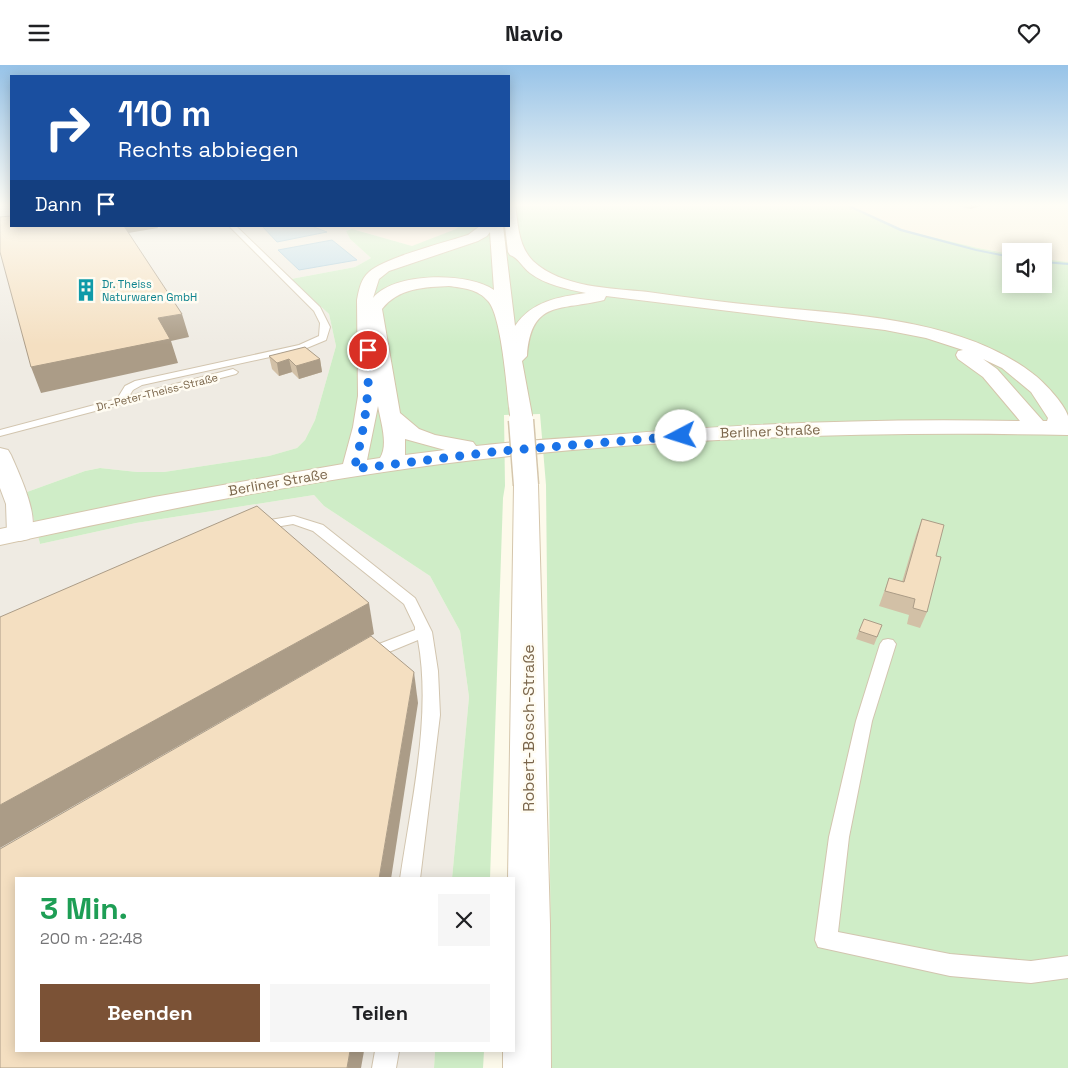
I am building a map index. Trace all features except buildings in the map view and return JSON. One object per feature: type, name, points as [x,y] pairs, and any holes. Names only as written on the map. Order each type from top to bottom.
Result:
[{"type":"main road","points":[[354,469],[361,442],[369,384],[365,299],[368,285],[373,276],[384,268],[435,251]]},
{"type":"main road","name":"Robert-Bosch-Straße","points":[[499,251],[506,324],[518,388]]},
{"type":"main road","name":"Robert-Bosch-Straße","points":[[514,251],[518,388],[526,485],[528,1068]]},
{"type":"main road","points":[[517,251],[532,269],[547,277],[618,296],[859,321],[926,333],[994,356],[1037,384],[1068,399]]},
{"type":"main road","points":[[388,465],[394,455],[395,444],[374,309],[378,300],[390,292],[406,286],[452,282],[471,285],[486,290],[494,296],[506,324]]},
{"type":"main road","points":[[518,356],[520,337],[524,325],[536,313],[557,303],[576,299],[618,296]]},
{"type":"main road","points":[[640,298],[863,326],[930,340],[973,359],[1053,427],[1059,418],[1054,405],[1037,384]]},
{"type":"main road","points":[[392,417],[411,434],[431,441],[455,446],[501,451]]},
{"type":"main road","name":"Berliner Straße","points":[[10,535],[154,504],[354,469],[501,451],[768,430],[951,426],[1053,427]]},
{"type":"main road","points":[[0,455],[18,504],[10,535]]},
{"type":"lane","points":[[121,401],[129,388],[139,383],[302,347],[323,338],[326,333],[324,321],[317,309],[257,251]]},
{"type":"lane","name":"Dr.-Peter-Theiss-Straße","points":[[0,433],[314,353]]},
{"type":"lane","points":[[246,528],[294,520],[318,528],[410,601],[418,614],[424,632],[431,688],[432,715],[410,877]]},
{"type":"lane","points":[[357,662],[374,652],[424,632]]},
{"type":"lane","points":[[888,644],[864,721],[845,808],[839,837],[826,940],[950,965],[1031,973],[1068,967]]},
{"type":"lane","points":[[384,1068],[387,1052]]},
{"type":"shaded area","points":[[0,251],[363,251],[371,258],[355,267],[291,279],[329,314],[336,346],[315,420],[305,440],[297,448],[269,456],[164,472],[137,472],[100,468],[85,471],[27,492],[40,544],[136,523],[314,495],[324,506],[430,576],[460,631],[469,697],[452,877],[15,877],[15,1052],[435,1052],[434,1068],[0,1068]]},
{"type":"shaded area","points":[[1052,251],[1068,251],[1068,262],[1052,260]]},
{"type":"green space","points":[[363,251],[993,251],[1002,252],[1002,293],[1052,293],[1052,260],[1068,262],[1068,1068],[552,1068],[546,485],[540,414],[504,415],[505,486],[503,498],[490,877],[452,877],[469,697],[460,631],[430,576],[324,506],[314,495],[136,523],[40,544],[27,492],[85,471],[100,468],[137,472],[164,472],[269,456],[297,448],[305,440],[315,420],[336,346],[329,314],[291,279],[355,267],[371,258]]},
{"type":"green space","points":[[435,1052],[484,1052],[483,1068],[434,1068]]},
{"type":"water","points":[[279,251],[346,251],[357,260],[299,270]]},
{"type":"waterway","points":[[980,251],[1002,255]]},
{"type":"waterway","points":[[1052,263],[1068,264]]},
{"type":"place","name":"Dr. Theiss Naturwaren GmbH","points":[[86,290]]},
{"type":"route","points":[[368,350],[369,384],[361,442],[354,469],[501,451],[681,436]]}]
